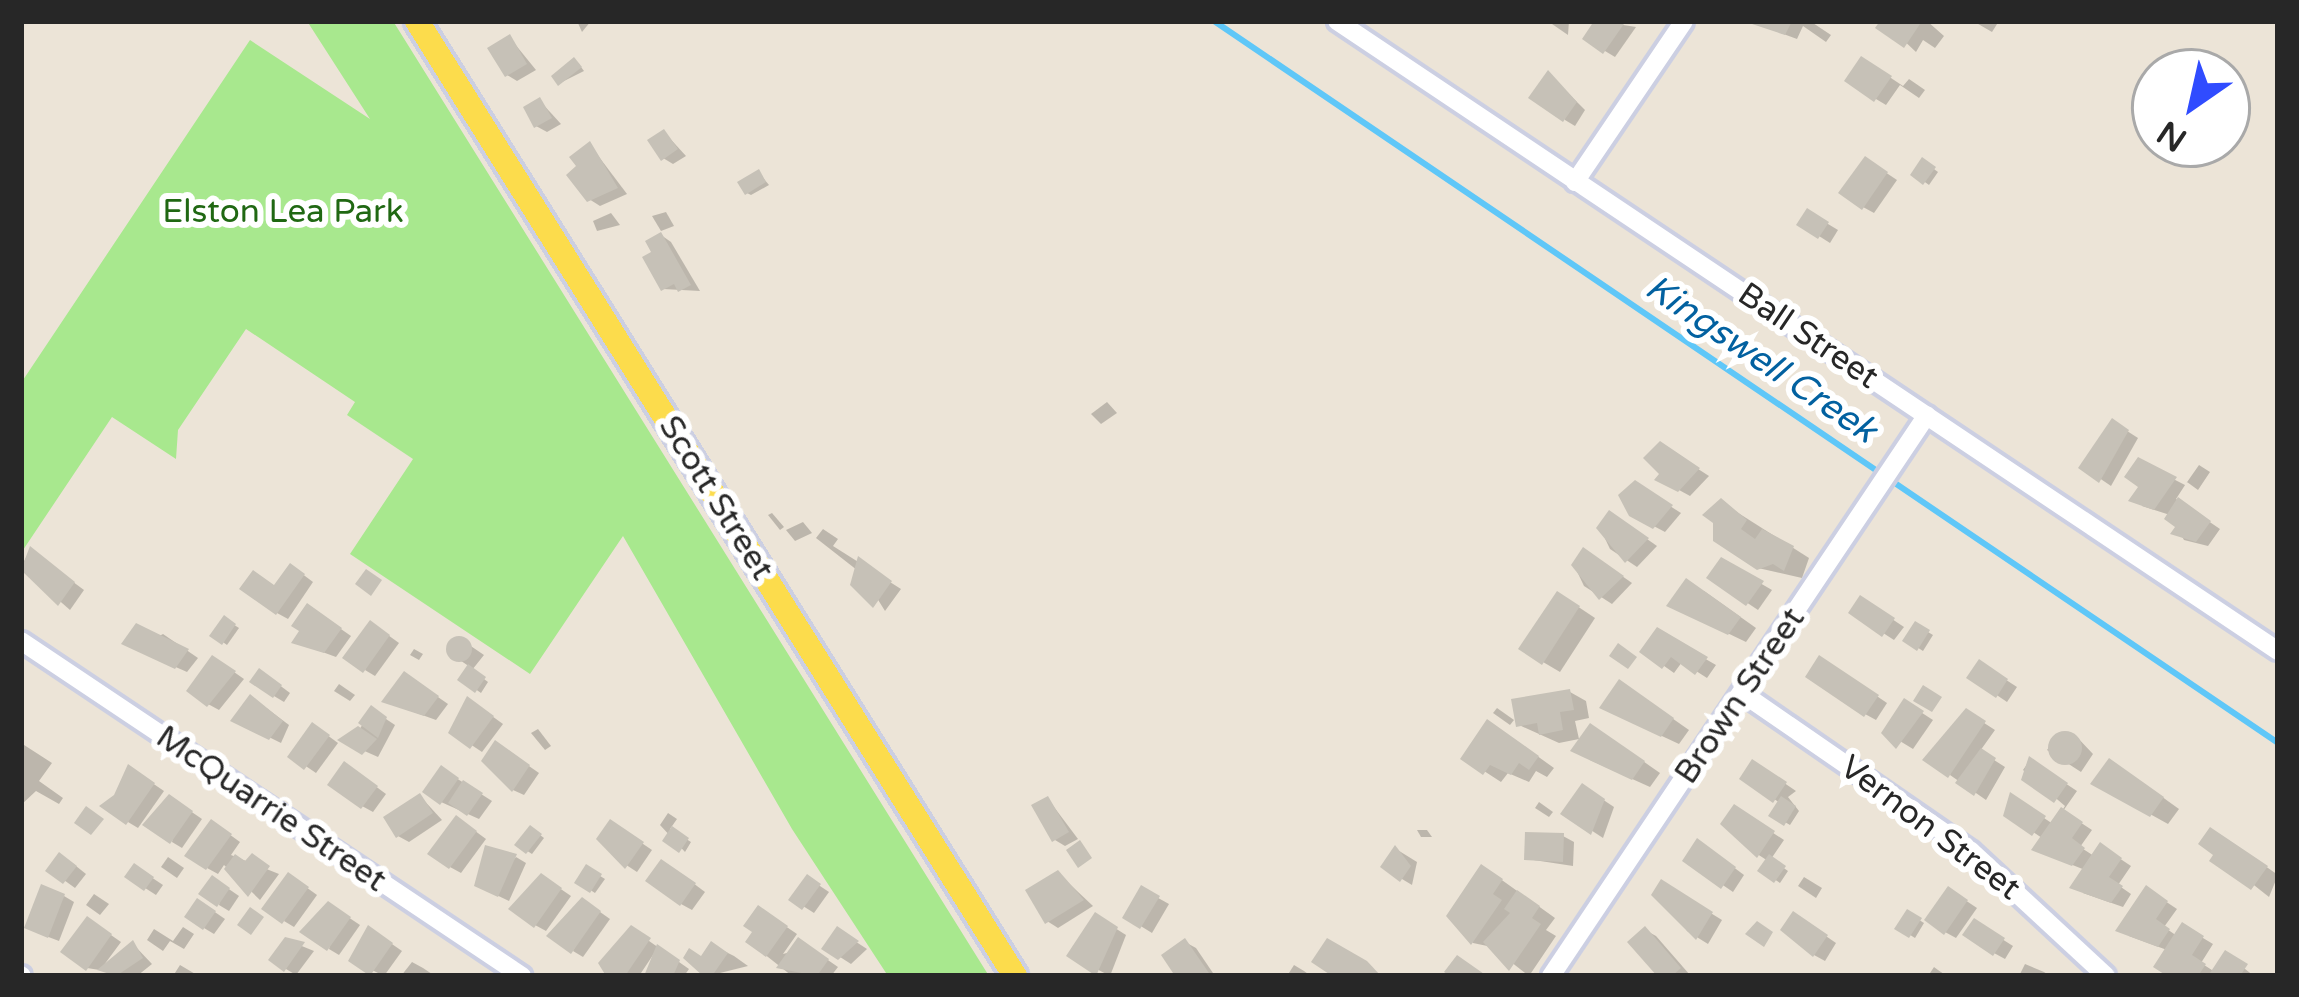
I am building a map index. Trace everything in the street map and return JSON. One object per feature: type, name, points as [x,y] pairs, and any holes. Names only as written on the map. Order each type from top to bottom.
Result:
[{"type":"main road","name":"Scott Street","points":[[417,21],[1015,976]]},
{"type":"street","name":"Ball Street","points":[[1337,21],[2278,651]]},
{"type":"street","points":[[1575,182],[1684,21]]},
{"type":"street","name":"Brown Street","points":[[1551,976],[1927,415]]},
{"type":"street","name":"McQuarrie Street","points":[[21,641],[520,976]]},
{"type":"street","name":"Vernon Street","points":[[1742,693],[1971,851],[2106,976]]},
{"type":"green space","name":"Elston Lea Park","points":[[307,21],[393,21],[989,976],[888,976],[792,829],[623,536],[530,674],[350,554],[413,459],[347,415],[355,402],[246,329],[178,430],[176,459],[112,417],[21,553],[21,383],[250,40],[370,119]]},
{"type":"building","points":[[1594,21],[1626,21],[1603,54],[1582,39]]},
{"type":"building","points":[[1743,21],[1792,21],[1785,35]]},
{"type":"building","points":[[1880,21],[1922,21],[1904,48],[1875,28]]},
{"type":"building","points":[[510,34],[527,64],[505,77],[487,48]]},
{"type":"building","points":[[1861,56],[1892,76],[1874,102],[1844,81]]},
{"type":"building","points":[[574,57],[582,67],[558,86],[551,76]]},
{"type":"building","points":[[1548,70],[1577,102],[1563,122],[1528,98]]},
{"type":"building","points":[[540,97],[552,118],[534,128],[523,107]]},
{"type":"building","points":[[664,129],[678,149],[661,161],[647,140]]},
{"type":"building","points":[[590,141],[618,188],[587,202],[566,175],[576,166],[569,157]]},
{"type":"building","points":[[1865,156],[1888,172],[1862,210],[1838,193]]},
{"type":"building","points":[[1922,157],[1936,167],[1923,185],[1910,175]]},
{"type":"building","points":[[759,169],[766,182],[745,195],[737,182]]},
{"type":"building","points":[[1807,208],[1829,222],[1818,239],[1796,225]]},
{"type":"building","points":[[661,232],[691,285],[678,292],[674,284],[661,291],[642,257],[651,252],[645,241]]},
{"type":"building","points":[[2112,418],[2129,430],[2099,483],[2078,468]]},
{"type":"building","points":[[1660,441],[1700,468],[1678,492],[1654,480],[1659,474],[1643,458]]},
{"type":"building","points":[[2138,457],[2177,477],[2154,510],[2128,501],[2138,487],[2124,477]]},
{"type":"building","points":[[1635,480],[1673,505],[1653,529],[1629,516],[1618,495]]},
{"type":"building","points":[[2178,497],[2211,521],[2196,542],[2170,534],[2175,527],[2164,519]]},
{"type":"building","points":[[1721,498],[1747,520],[1741,529],[1755,539],[1762,529],[1794,546],[1784,571],[1773,564],[1757,570],[1713,541],[1713,523],[1702,515]]},
{"type":"building","points":[[1609,510],[1649,538],[1625,563],[1596,528]]},
{"type":"building","points":[[30,546],[75,582],[58,606],[21,570]]},
{"type":"building","points":[[1583,547],[1624,576],[1599,600],[1571,565]]},
{"type":"building","points":[[858,556],[892,581],[873,608],[850,585]]},
{"type":"building","points":[[1721,557],[1764,581],[1746,606],[1706,578]]},
{"type":"building","points":[[290,563],[305,574],[276,615],[239,589],[253,570],[274,585]]},
{"type":"building","points":[[366,569],[382,580],[371,596],[355,584]]},
{"type":"building","points":[[1686,578],[1741,617],[1728,635],[1666,606]]},
{"type":"building","points":[[1557,591],[1580,606],[1542,665],[1518,649]]},
{"type":"building","points":[[1860,595],[1895,618],[1882,637],[1848,613]]},
{"type":"building","points":[[307,603],[342,628],[324,653],[291,643],[299,631],[291,626]]},
{"type":"building","points":[[224,615],[236,624],[222,645],[209,636]]},
{"type":"building","points":[[370,620],[390,635],[363,673],[342,658]]},
{"type":"building","points":[[1915,621],[1930,630],[1917,651],[1902,641]]},
{"type":"building","points":[[136,623],[189,649],[175,669],[121,644]]},
{"type":"building","points":[[1657,627],[1708,657],[1695,675],[1671,657],[1662,669],[1639,652]]},
{"type":"building","points":[[459,636],[472,649],[459,662],[446,649]]},
{"type":"building","points":[[1618,643],[1637,657],[1628,669],[1609,656]]},
{"type":"building","points":[[212,655],[236,671],[207,707],[186,691]]},
{"type":"building","points":[[1819,655],[1879,695],[1864,717],[1805,677]]},
{"type":"building","points":[[1979,659],[2008,679],[1996,698],[1966,678]]},
{"type":"building","points":[[468,664],[486,677],[475,693],[457,680]]},
{"type":"building","points":[[259,668],[282,685],[273,698],[249,682]]},
{"type":"building","points":[[404,671],[439,696],[424,716],[381,702]]},
{"type":"building","points":[[1619,679],[1674,718],[1661,737],[1599,708]]},
{"type":"building","points":[[1923,685],[1942,697],[1932,712],[1913,701]]},
{"type":"building","points":[[1570,689],[1574,710],[1560,712],[1563,730],[1539,735],[1537,723],[1516,727],[1511,699]]},
{"type":"building","points":[[250,694],[283,721],[269,740],[230,721]]},
{"type":"building","points":[[467,696],[494,716],[470,749],[448,733]]},
{"type":"building","points":[[1904,698],[1924,711],[1896,749],[1881,733]]},
{"type":"building","points":[[371,705],[387,717],[378,738],[358,723]]},
{"type":"building","points":[[1966,708],[1986,721],[1948,778],[1922,760]]},
{"type":"building","points":[[1487,719],[1539,756],[1529,770],[1519,763],[1511,775],[1490,765],[1483,775],[1460,759]]},
{"type":"building","points":[[312,722],[330,735],[304,770],[287,757]]},
{"type":"building","points":[[1590,723],[1645,761],[1632,780],[1570,751]]},
{"type":"building","points":[[358,726],[377,739],[362,755],[337,740]]},
{"type":"building","points":[[2065,731],[2077,736],[2082,748],[2077,760],[2065,765],[2053,760],[2048,748],[2053,736]]},
{"type":"building","points":[[495,740],[530,765],[512,792],[481,761]]},
{"type":"building","points":[[1981,748],[1996,758],[1974,796],[1955,783]]},
{"type":"building","points":[[2029,756],[2068,783],[2054,803],[2021,780]]},
{"type":"building","points":[[2109,758],[2164,797],[2150,817],[2090,784]]},
{"type":"building","points":[[1752,759],[1787,782],[1773,803],[1739,779]]},
{"type":"building","points":[[344,761],[378,786],[361,809],[327,785]]},
{"type":"building","points":[[128,764],[155,783],[126,825],[99,806],[114,795]]},
{"type":"building","points":[[441,765],[459,778],[440,805],[422,792]]},
{"type":"building","points":[[463,780],[483,793],[467,816],[448,803]]},
{"type":"building","points":[[1582,783],[1605,799],[1591,835],[1560,814]]},
{"type":"building","points":[[2010,792],[2046,816],[2032,836],[2003,816]]},
{"type":"building","points":[[420,793],[433,813],[396,838],[383,817]]},
{"type":"building","points":[[169,794],[193,811],[170,844],[142,825]]},
{"type":"building","points":[[1048,796],[1069,832],[1052,842],[1031,805]]},
{"type":"building","points":[[1781,796],[1796,806],[1784,826],[1768,816]]},
{"type":"building","points":[[1734,804],[1775,831],[1757,858],[1720,824]]},
{"type":"building","points":[[86,806],[104,819],[91,835],[74,823]]},
{"type":"building","points":[[2061,807],[2083,822],[2072,838],[2085,848],[2072,866],[2031,850]]},
{"type":"building","points":[[456,815],[477,831],[449,869],[427,854]]},
{"type":"building","points":[[211,819],[232,834],[206,870],[184,856]]},
{"type":"building","points":[[610,819],[644,842],[625,869],[596,839]]},
{"type":"building","points":[[530,825],[542,834],[526,854],[514,845]]},
{"type":"building","points":[[672,826],[689,838],[679,853],[662,841]]},
{"type":"building","points":[[2210,827],[2268,866],[2251,890],[2209,861],[2213,855],[2198,844]]},
{"type":"building","points":[[1525,832],[1564,833],[1563,862],[1524,860]]},
{"type":"building","points":[[1697,838],[1736,867],[1721,889],[1682,861]]},
{"type":"building","points":[[1080,840],[1092,858],[1078,868],[1066,850]]},
{"type":"building","points":[[2100,842],[2122,858],[2109,877],[2123,886],[2111,903],[2069,888]]},
{"type":"building","points":[[485,845],[517,854],[498,897],[474,886]]},
{"type":"building","points":[[1395,845],[1411,866],[1400,882],[1380,867]]},
{"type":"building","points":[[59,852],[77,866],[63,884],[45,871]]},
{"type":"building","points":[[252,853],[270,866],[248,897],[224,869],[235,854],[245,861]]},
{"type":"building","points":[[1769,854],[1786,866],[1774,883],[1757,871]]},
{"type":"building","points":[[661,859],[696,883],[680,906],[645,881]]},
{"type":"building","points":[[134,863],[154,877],[144,891],[124,877]]},
{"type":"building","points":[[586,864],[602,874],[590,893],[574,883]]},
{"type":"building","points":[[1481,864],[1503,879],[1493,894],[1502,900],[1471,945],[1446,916]]},
{"type":"building","points":[[1058,870],[1084,900],[1045,924],[1025,890]]},
{"type":"building","points":[[288,872],[309,887],[282,924],[261,909]]},
{"type":"building","points":[[541,873],[562,888],[534,928],[508,909]]},
{"type":"building","points":[[807,874],[821,884],[802,910],[788,900]]},
{"type":"building","points":[[212,875],[230,888],[217,907],[198,894]]},
{"type":"building","points":[[1661,879],[1713,912],[1696,940],[1651,895]]},
{"type":"building","points":[[41,884],[65,894],[48,938],[24,928]]},
{"type":"building","points":[[1141,885],[1160,896],[1140,929],[1122,918]]},
{"type":"building","points":[[2146,885],[2168,901],[2156,919],[2170,929],[2158,947],[2115,931]]},
{"type":"building","points":[[1948,886],[1968,900],[1944,935],[1924,920]]},
{"type":"building","points":[[1517,890],[1540,906],[1532,918],[1541,924],[1509,971],[1483,942],[1510,913],[1504,909]]},
{"type":"building","points":[[582,897],[601,911],[571,954],[546,936]]},
{"type":"building","points":[[197,898],[216,911],[203,930],[184,917]]},
{"type":"building","points":[[328,901],[351,917],[327,951],[299,932]]},
{"type":"building","points":[[758,905],[788,926],[766,957],[745,942],[752,932],[743,926]]},
{"type":"building","points":[[250,907],[264,917],[251,935],[237,925]]},
{"type":"building","points":[[1907,909],[1922,918],[1909,938],[1894,929]]},
{"type":"building","points":[[1793,911],[1828,935],[1813,957],[1780,930]]},
{"type":"building","points":[[1095,912],[1118,927],[1096,976],[1066,956]]},
{"type":"building","points":[[87,916],[112,934],[86,971],[60,952]]},
{"type":"building","points":[[1974,918],[2005,938],[1993,956],[1962,935]]},
{"type":"building","points":[[1757,921],[1773,932],[1764,947],[1745,934]]},
{"type":"building","points":[[2182,922],[2204,936],[2192,955],[2206,964],[2198,976],[2167,976],[2153,967]]},
{"type":"building","points":[[368,925],[393,943],[370,976],[348,961]]},
{"type":"building","points":[[631,925],[651,938],[625,976],[606,976],[598,963]]},
{"type":"building","points":[[837,926],[859,941],[838,960],[821,949]]},
{"type":"building","points":[[1645,926],[1681,968],[1672,976],[1657,976],[1627,942]]},
{"type":"building","points":[[285,937],[305,942],[284,972],[268,960]]},
{"type":"building","points":[[798,937],[829,959],[817,976],[776,968]]},
{"type":"building","points":[[1185,938],[1211,976],[1175,976],[1161,955]]},
{"type":"building","points":[[1327,938],[1367,961],[1381,976],[1332,976],[1311,962]]},
{"type":"building","points":[[133,940],[143,958],[116,976],[97,970]]},
{"type":"building","points":[[711,941],[728,953],[712,976],[703,976],[683,958],[689,948],[701,956]]},
{"type":"building","points":[[657,944],[680,960],[673,976],[644,976]]},
{"type":"building","points":[[2225,950],[2248,964],[2240,976],[2208,976]]},
{"type":"building","points":[[1457,955],[1487,976],[1444,972]]},
{"type":"waterway","name":"Kingswell Creek","points":[[1214,21],[2278,743]]}]
